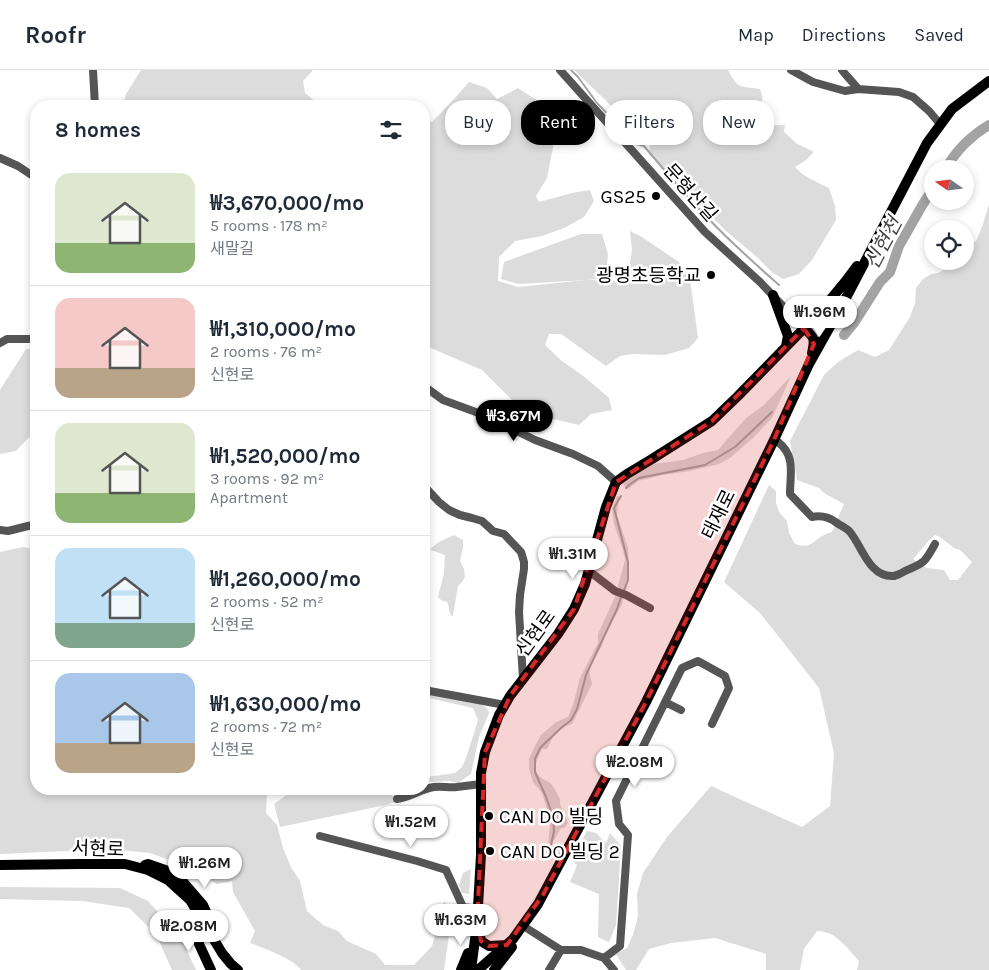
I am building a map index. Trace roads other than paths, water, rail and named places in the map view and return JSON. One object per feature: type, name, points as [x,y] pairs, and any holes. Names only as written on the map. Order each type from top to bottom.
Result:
[{"type":"main road","name":"태재로","points":[[482,969],[511,944],[526,926],[546,896],[648,703],[778,442],[834,324],[926,143],[952,109],[989,81]]},
{"type":"main road","name":"태재로","points":[[511,944],[538,904],[646,702],[809,364],[834,324],[928,144],[954,110],[989,85]]},
{"type":"main road","points":[[616,482],[712,421],[804,328],[872,248]]},
{"type":"main road","points":[[773,295],[788,336],[786,346]]},
{"type":"main road","points":[[804,328],[834,324]]},
{"type":"main road","points":[[804,328],[813,337],[814,344],[809,364]]},
{"type":"main road","name":"신현로","points":[[471,970],[477,924],[481,855],[481,773],[485,752],[499,715],[510,696],[558,634],[574,609],[585,584],[606,507],[616,482]]},
{"type":"main road","name":"서현로","points":[[0,865],[125,864],[148,870],[168,880],[190,900],[222,952],[238,970]]},
{"type":"main road","points":[[136,867],[148,864],[168,871],[184,883],[203,905],[211,924],[227,949],[245,970]]},
{"type":"main road","name":"서현로","points":[[0,872],[126,870],[151,878],[181,901],[193,916],[215,954],[230,970]]},
{"type":"main road","points":[[494,970],[511,944],[528,929],[546,896]]},
{"type":"main road","points":[[477,924],[481,941],[489,946],[511,944]]},
{"type":"main road","points":[[461,970],[467,958],[477,924]]},
{"type":"main road","points":[[199,927],[199,944],[211,970]]},
{"type":"street","points":[[93,70],[95,100]]},
{"type":"street","name":"문형산길","points":[[560,70],[705,232],[773,295],[804,328]]},
{"type":"street","points":[[791,70],[813,82],[845,91],[858,89],[898,92],[913,97],[940,124]]},
{"type":"street","points":[[842,70],[858,89]]},
{"type":"street","points":[[0,158],[30,174]]},
{"type":"street","points":[[0,343],[7,339],[30,339]]},
{"type":"street","points":[[430,390],[443,400],[484,415],[535,440],[573,454],[598,466],[616,482]]},
{"type":"street","points":[[778,442],[785,447],[789,454],[791,466],[790,494],[812,517],[822,515],[849,531],[862,554],[881,574],[894,576],[925,562],[935,544]]},
{"type":"street","points":[[430,492],[449,510],[482,521],[493,531],[504,534],[521,552],[524,569],[519,619],[523,679]]},
{"type":"street","points":[[0,530],[8,531],[30,526]]},
{"type":"street","points":[[589,571],[615,591],[650,608]]},
{"type":"street","points":[[604,958],[620,946],[628,835],[619,824],[616,801],[682,668],[698,661],[726,676],[729,688],[712,724]]},
{"type":"street","points":[[430,691],[505,705]]},
{"type":"street","points":[[665,702],[681,710]]},
{"type":"street","points":[[430,788],[481,784]]},
{"type":"street","points":[[397,799],[412,795]]},
{"type":"street","points":[[320,836],[446,870],[463,907],[478,908]]},
{"type":"street","points":[[528,929],[561,950],[581,950],[604,958],[614,970]]},
{"type":"street","points":[[549,970],[561,950]]},
{"type":"waterway","points":[[571,70],[597,103],[620,127],[626,137],[636,144],[644,146],[682,191],[715,225],[779,285]]},
{"type":"waterway","name":"신현천","points":[[952,160],[964,144],[989,125]]},
{"type":"waterway","name":"신현천","points":[[844,335],[854,323],[880,282],[890,272],[899,246],[924,202]]},
{"type":"waterway","points":[[626,488],[639,478],[705,465],[735,447],[772,412]]},
{"type":"waterway","points":[[621,496],[614,508],[628,562],[628,580],[623,593]]},
{"type":"waterway","points":[[551,845],[554,831],[553,817],[535,772],[535,759],[540,748],[571,720],[577,709],[586,675],[621,597]]},
{"type":"place","name":"GS25","points":[[656,196]]},
{"type":"place","name":"광명초등학교","points":[[711,275]]},
{"type":"place","name":"CAN DO 빌딩","points":[[489,816]]},
{"type":"place","name":"CAN DO 빌딩 2","points":[[490,851]]}]
